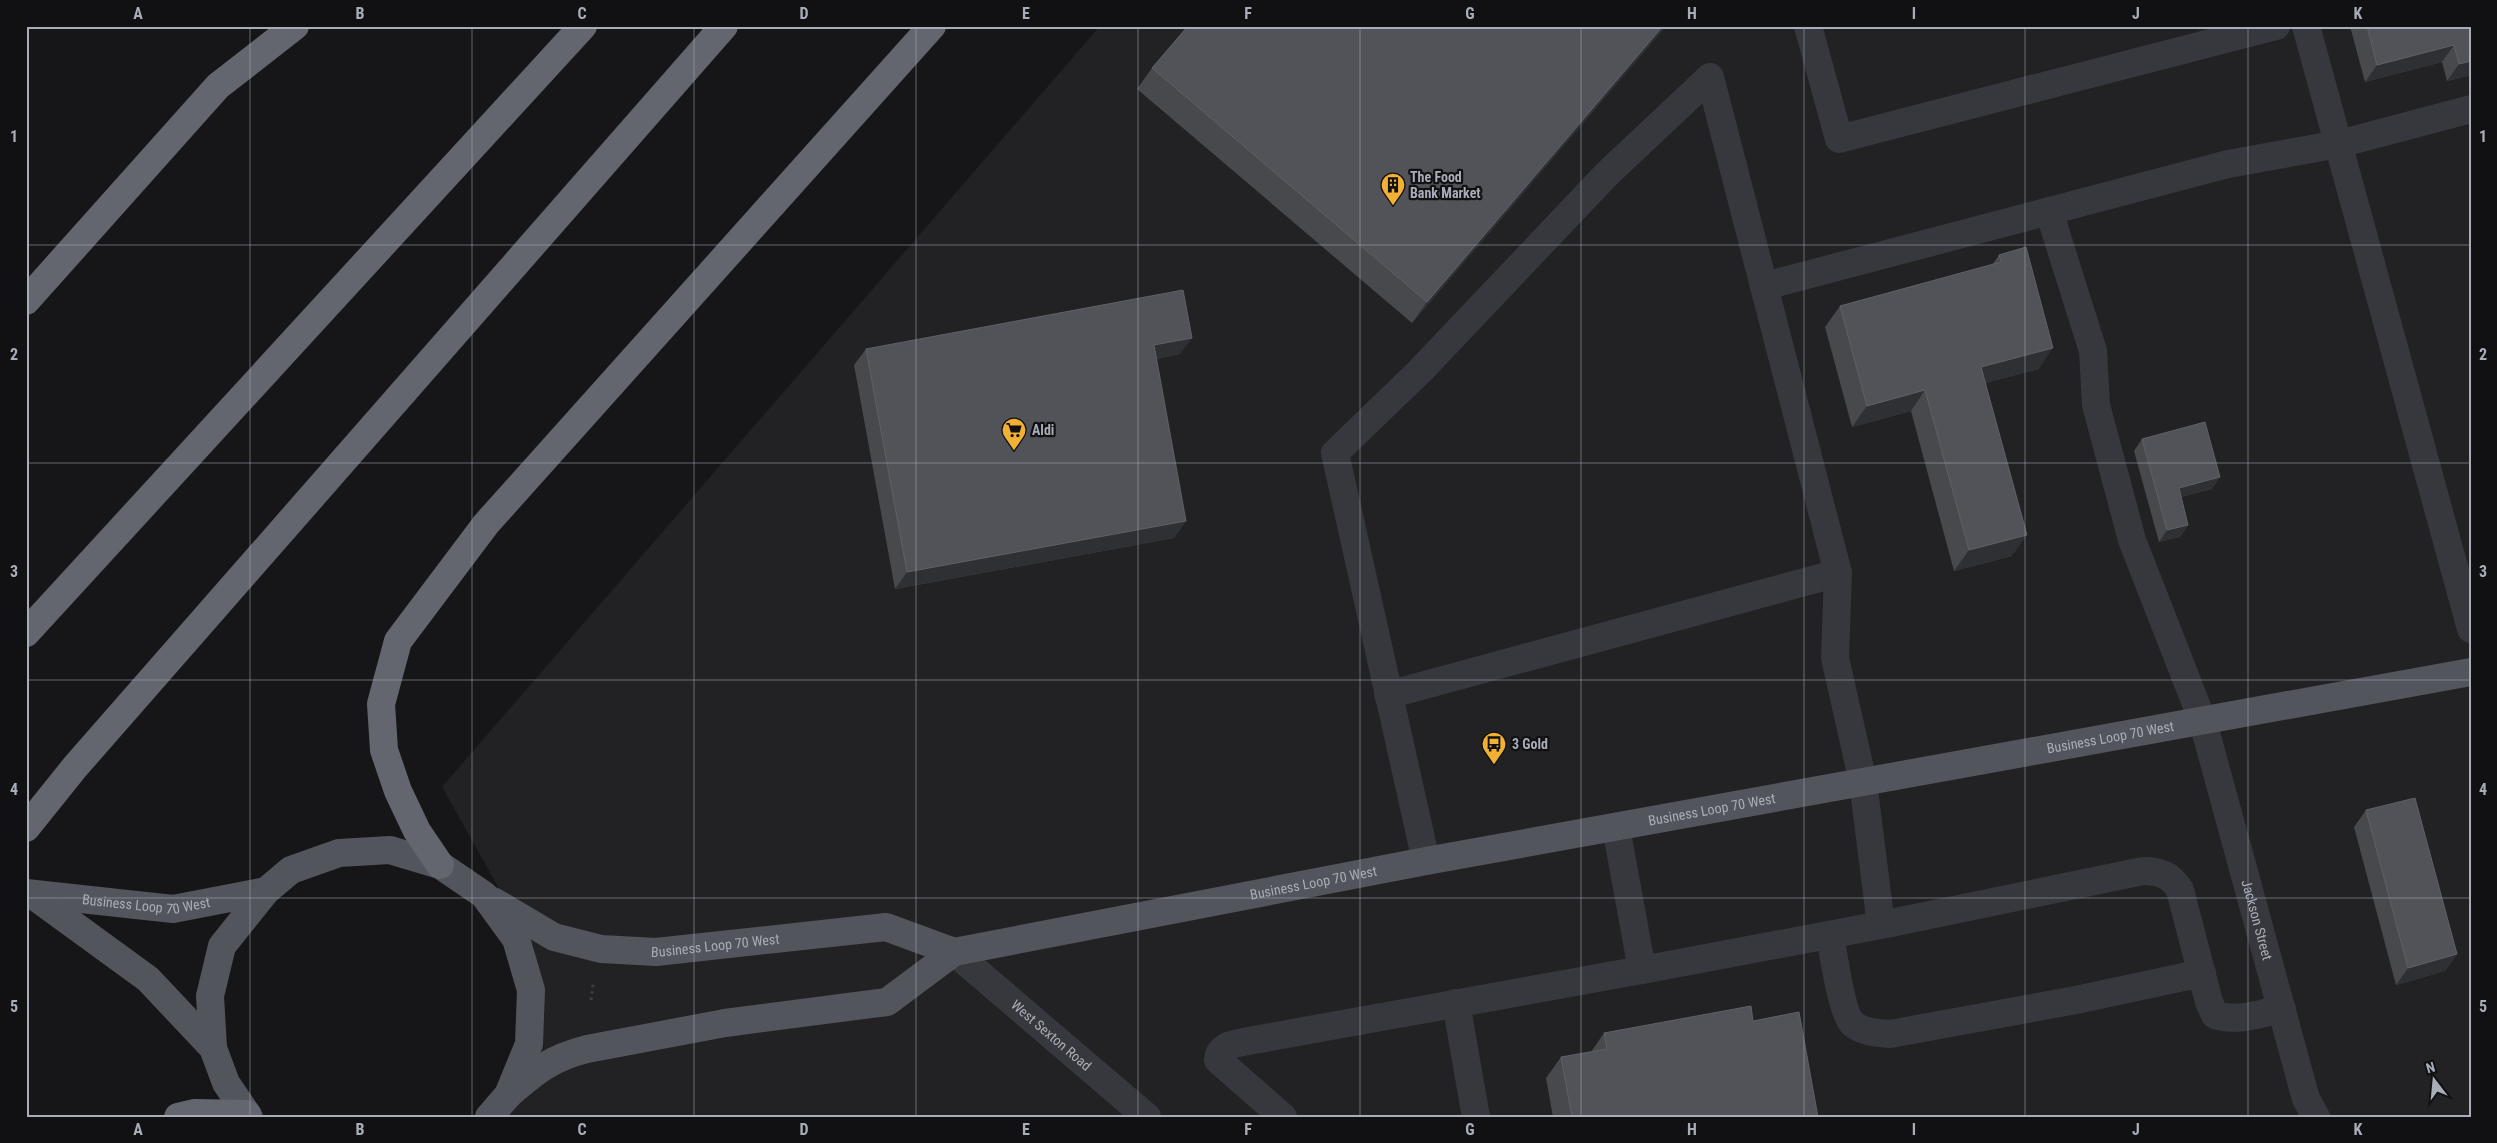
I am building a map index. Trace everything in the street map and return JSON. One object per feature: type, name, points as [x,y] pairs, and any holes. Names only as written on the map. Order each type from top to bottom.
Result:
[{"type":"highway","points":[[26,301],[218,86],[295,26]]},
{"type":"highway","points":[[26,633],[583,26]]},
{"type":"highway","points":[[26,828],[75,768],[724,26]]},
{"type":"highway","points":[[440,864],[417,831],[398,791],[384,750],[381,704],[398,641],[486,524],[932,26]]},
{"type":"highway","points":[[178,1117],[195,1113],[248,1116]]},
{"type":"main road","name":"Business Loop 70 West","points":[[508,1095],[543,1065],[568,1053],[725,1023],[887,1002],[954,952],[1426,861],[2203,722],[2471,672]]},
{"type":"main road","points":[[248,1116],[226,1083],[213,1048],[210,996],[222,946],[266,891],[291,870],[339,853],[390,850],[440,864],[484,895],[516,939],[532,990],[529,1044],[508,1095],[489,1117]]},
{"type":"main road","name":"Business Loop 70 West","points":[[30,894],[173,909],[266,891]]},
{"type":"main road","points":[[30,894],[148,979],[213,1048]]},
{"type":"main road","name":"Business Loop 70 West","points":[[484,895],[554,937],[601,949],[656,952],[886,927],[954,952]]},
{"type":"street","points":[[1808,26],[1839,139],[2276,26]]},
{"type":"street","points":[[2306,26],[2471,629]]},
{"type":"street","points":[[1426,861],[1335,453],[1420,372],[1608,174],[1710,77],[1838,573],[1835,658],[1863,782],[1881,925]]},
{"type":"street","points":[[1765,286],[2228,164],[2339,144],[2471,109]]},
{"type":"street","name":"Jackson Street","points":[[2049,211],[2093,351],[2096,405],[2132,540],[2203,722],[2282,1009],[2304,1111]]},
{"type":"street","points":[[1388,695],[1838,573]]},
{"type":"street","points":[[1616,827],[1642,970]]},
{"type":"street","points":[[1283,1117],[1218,1060],[1222,1049],[1230,1045],[1830,935],[2143,871],[2159,871],[2174,880],[2180,890],[2215,1014],[2226,1018],[2245,1018],[2282,1009]]},
{"type":"street","points":[[1830,935],[1844,1008],[1852,1023],[1866,1031],[1890,1034],[2076,1000],[2202,973]]},
{"type":"street","name":"West Sexton Road","points":[[954,952],[1147,1117]]},
{"type":"street","points":[[1456,1003],[1476,1117]]},
{"type":"path","points":[[591,1000],[593,981]]},
{"type":"shaded area","points":[[1100,26],[2471,26],[2471,1117],[480,1117],[533,1058],[523,931],[442,787]]},
{"type":"building","name":"The Food Bank Market","points":[[1188,26],[1663,26],[1427,302],[1152,68]]},
{"type":"building","points":[[2367,26],[2471,26],[2471,61],[2459,64],[2454,45],[2377,65]]},
{"type":"building","points":[[2026,247],[2053,348],[1981,367],[2027,535],[1969,550],[1925,390],[1867,406],[1840,306],[2001,262],[1999,255]]},
{"type":"building","name":"Aldi","points":[[1183,290],[1192,338],[1154,345],[1186,521],[907,572],[866,349]]},
{"type":"building","points":[[2205,422],[2220,477],[2179,488],[2188,525],[2167,530],[2142,439]]},
{"type":"building","points":[[2415,798],[2457,954],[2408,968],[2366,810]]},
{"type":"building","points":[[1751,1006],[1753,1021],[1799,1012],[1818,1117],[1572,1117],[1561,1057],[1607,1049],[1604,1033]]},
{"type":"place","name":"The Food Bank Market","points":[[1393,206]]},
{"type":"place","name":"Aldi","points":[[1014,451]]},
{"type":"place","name":"3 Gold","points":[[1494,765]]}]
